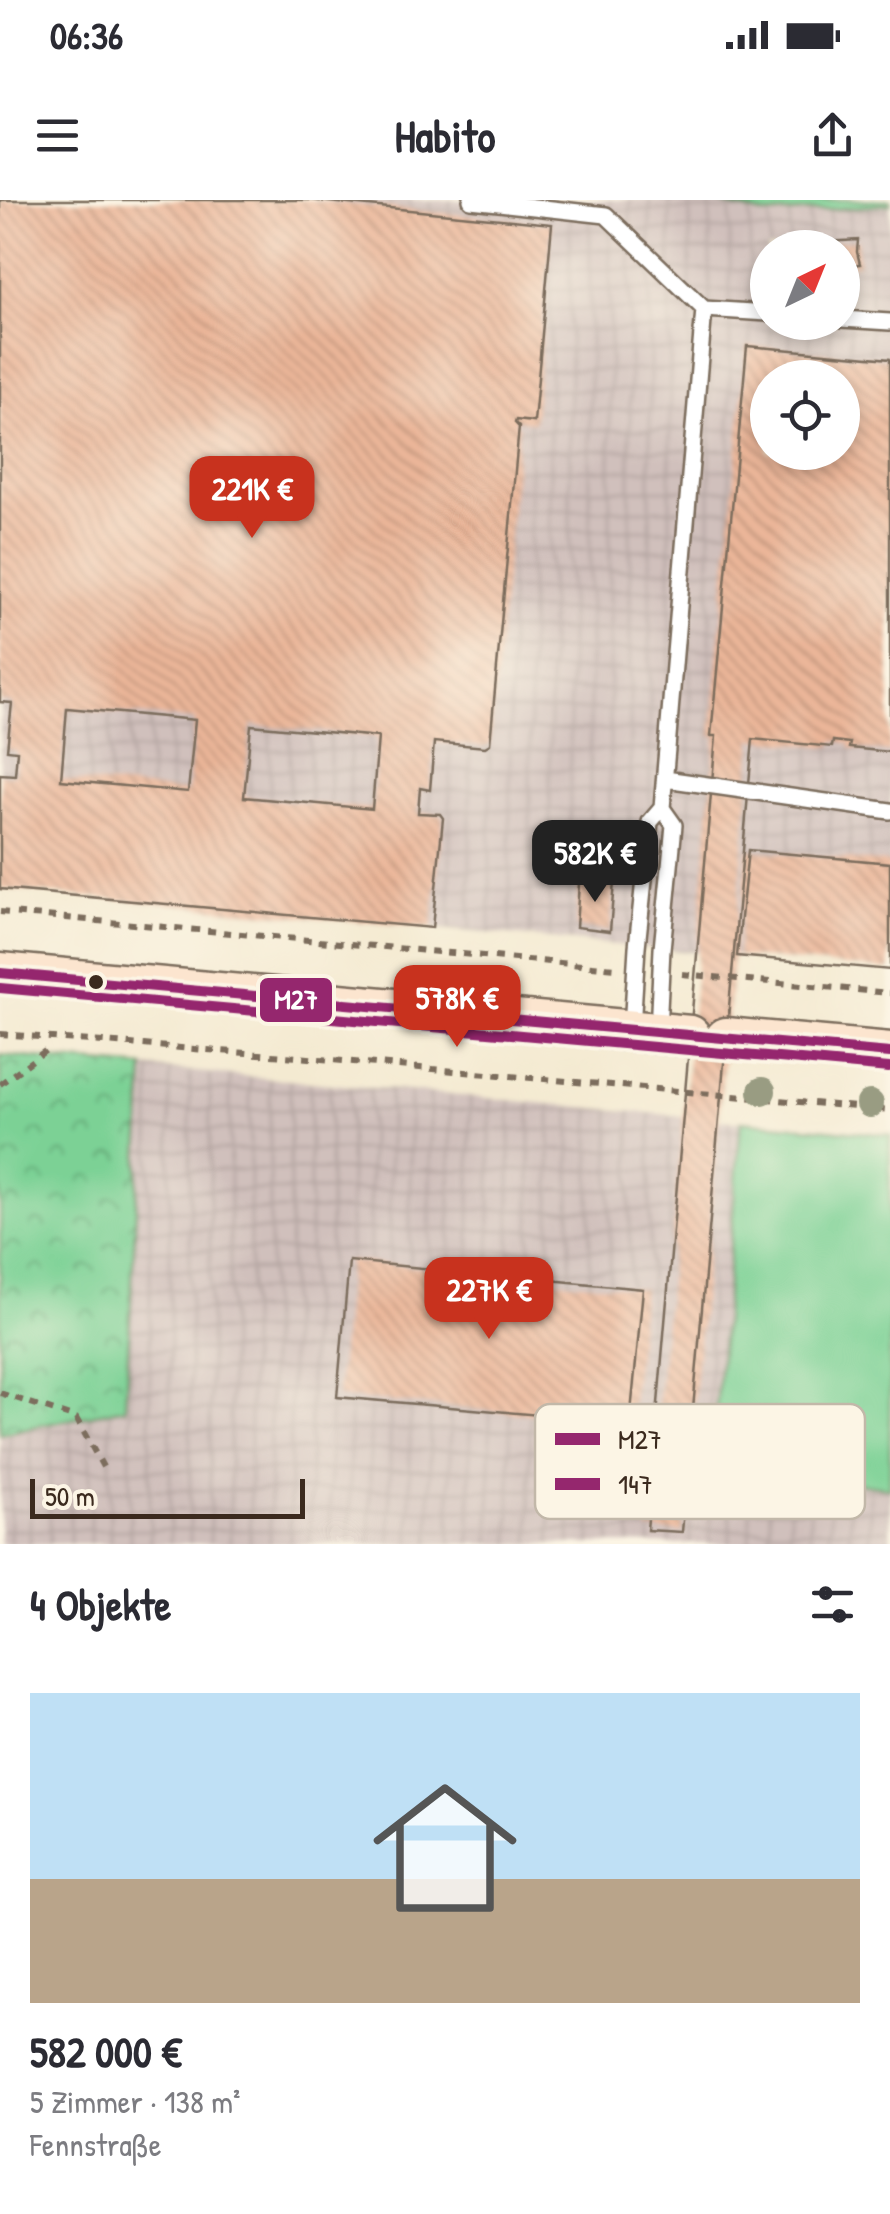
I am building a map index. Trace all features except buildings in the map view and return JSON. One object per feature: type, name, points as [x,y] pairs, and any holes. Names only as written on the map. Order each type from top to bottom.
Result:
[{"type":"main road","points":[[0,973],[890,1053]]},
{"type":"lane","points":[[471,200],[606,215],[704,308],[750,312]]},
{"type":"lane","points":[[676,1034],[635,970],[650,822],[662,808],[704,308]]},
{"type":"lane","points":[[860,320],[890,322]]},
{"type":"lane","points":[[664,779],[890,812]]},
{"type":"lane","points":[[662,808],[674,825],[662,972],[676,1034]]},
{"type":"path","points":[[0,912],[635,970]]},
{"type":"path","points":[[662,972],[890,993]]},
{"type":"path","points":[[0,1034],[298,1056],[890,1110]]},
{"type":"path","points":[[0,1084],[49,1048]]},
{"type":"path","points":[[0,1392],[76,1418],[102,1468]]},
{"type":"shaded area","points":[[0,200],[704,200],[767,215],[890,204],[890,970],[0,889]]},
{"type":"shaded area","points":[[144,1067],[890,1135],[890,1544],[0,1544],[0,1434],[125,1407]]},
{"type":"green space","points":[[704,200],[890,200],[890,204],[767,215]]},
{"type":"green space","points":[[0,1055],[144,1067],[125,1408],[0,1434]]},
{"type":"green space","points":[[741,1121],[890,1135],[890,1488],[865,1484],[865,1404],[716,1404]]},
{"type":"transit line","name":"M27","points":[[0,973],[890,1053]]},
{"type":"transit line","name":"147","points":[[0,988],[889,1068]]}]
